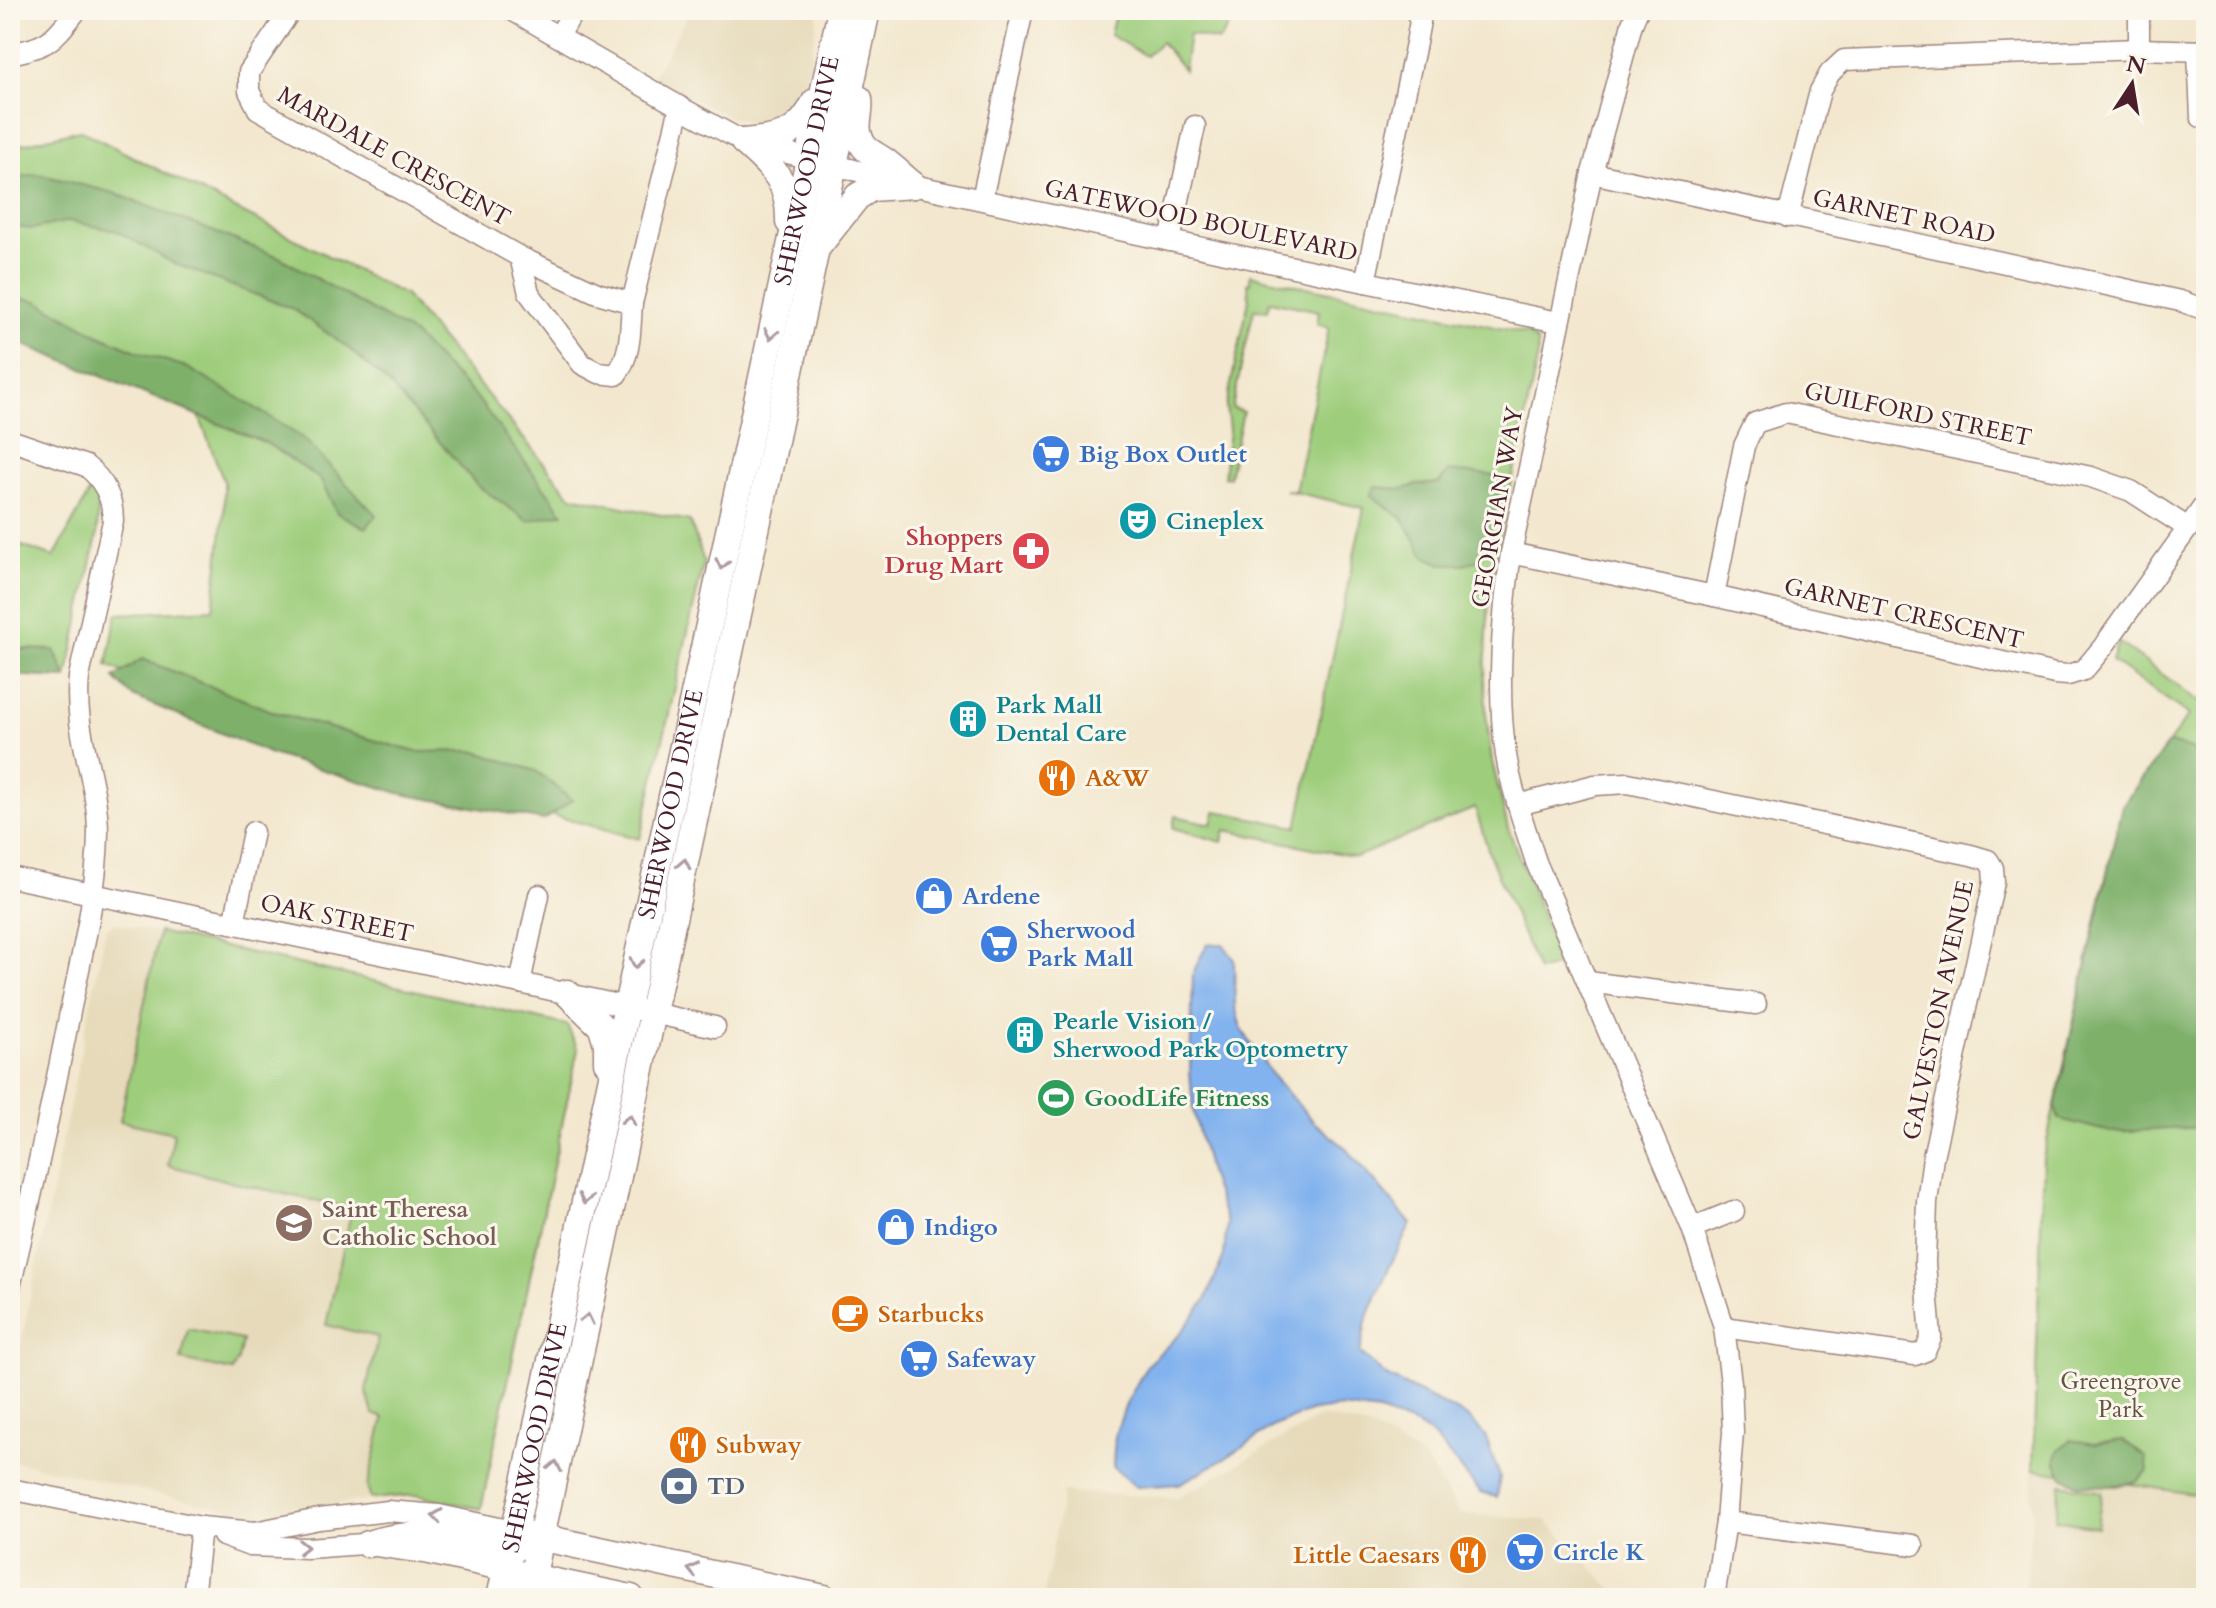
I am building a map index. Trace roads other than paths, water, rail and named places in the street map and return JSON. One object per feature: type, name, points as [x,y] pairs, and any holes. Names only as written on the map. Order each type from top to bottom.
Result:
[{"type":"main road","name":"SHERWOOD DRIVE","points":[[530,1588],[815,250],[825,81],[841,10]]},
{"type":"main road","name":"SHERWOOD DRIVE","points":[[500,1598],[787,257],[855,66],[867,10]]},
{"type":"main road","points":[[855,66],[861,110],[857,129],[864,147],[869,154],[881,159],[913,185]]},
{"type":"main road","points":[[744,142],[771,140],[795,129],[807,118],[825,81]]},
{"type":"main road","points":[[744,142],[775,171],[784,187],[789,211],[787,257]]},
{"type":"main road","points":[[815,250],[857,197],[871,188],[913,185]]},
{"type":"main road","points":[[567,993],[602,1027],[611,1079]]},
{"type":"main road","points":[[368,1544],[388,1537],[412,1535],[446,1537],[510,1550],[540,1538],[824,1598]]},
{"type":"main road","points":[[510,1550],[530,1588],[631,1598]]},
{"type":"street","points":[[10,54],[39,49],[50,42],[77,10]]},
{"type":"street","name":"MARDALE CRESCENT","points":[[291,10],[249,72],[249,91],[258,109],[520,257],[597,293],[632,303]]},
{"type":"street","name":"GATEWOOD BOULEVARD","points":[[512,10],[744,142],[913,185],[1558,322]]},
{"type":"street","points":[[559,36],[574,10]]},
{"type":"street","points":[[982,199],[1023,10]]},
{"type":"street","points":[[1365,282],[1416,43],[1420,21],[1415,10]]},
{"type":"street","name":"GEORGIAN WAY","points":[[1638,10],[1592,173],[1511,553],[1503,610],[1501,695],[1506,755],[1536,862],[1692,1228],[1724,1327],[1733,1432],[1726,1522],[1714,1598]]},
{"type":"street","points":[[2139,10],[2139,49]]},
{"type":"street","points":[[1788,217],[1820,91],[1830,73],[1844,60],[2139,49],[2202,51],[2201,117]]},
{"type":"street","name":"MARDALE CRESCENT","points":[[520,257],[529,293],[582,364],[599,373],[616,375],[628,354],[632,303],[680,107]]},
{"type":"street","points":[[1170,241],[1195,126]]},
{"type":"street","name":"GARNET ROAD","points":[[1592,173],[2164,298],[2206,310]]},
{"type":"street","name":"GUILFORD STREET","points":[[1714,596],[1744,446],[1755,423],[1786,413],[2091,477],[2131,491],[2188,528]]},
{"type":"street","points":[[10,440],[86,466],[103,484],[113,507],[111,535],[77,696],[98,832],[94,895],[10,1287]]},
{"type":"street","name":"GARNET CRESCENT","points":[[1511,553],[2068,675],[2084,670],[2103,647],[2206,503]]},
{"type":"street","name":"GALVESTON AVENUE","points":[[1518,805],[1595,785],[1628,783],[1971,855],[1988,860],[1993,868],[1994,882],[1933,1157],[1927,1202],[1925,1263],[1931,1338],[1925,1351],[1915,1355],[1724,1327]]},
{"type":"street","points":[[234,923],[253,832]]},
{"type":"street","name":"OAK STREET","points":[[10,877],[567,993],[715,1027]]},
{"type":"street","points":[[520,983],[539,895]]},
{"type":"street","points":[[1588,982],[1756,1004]]},
{"type":"street","points":[[1692,1228],[1734,1211]]},
{"type":"street","points":[[10,1477],[54,1499]]},
{"type":"street","points":[[10,1489],[201,1527],[255,1532],[319,1519],[388,1511],[439,1515],[510,1550]]},
{"type":"street","points":[[1726,1522],[1913,1545]]},
{"type":"street","points":[[201,1527],[250,1546],[307,1548],[368,1544]]},
{"type":"street","points":[[193,1598],[201,1527]]},
{"type":"water","points":[[1207,944],[1223,944],[1234,959],[1235,1007],[1241,1028],[1275,1079],[1315,1123],[1347,1149],[1411,1224],[1366,1321],[1360,1353],[1386,1376],[1466,1416],[1485,1435],[1500,1477],[1497,1497],[1481,1493],[1436,1439],[1416,1425],[1379,1412],[1342,1407],[1307,1412],[1274,1426],[1179,1484],[1136,1487],[1113,1467],[1115,1435],[1127,1402],[1147,1365],[1179,1335],[1206,1300],[1224,1255],[1227,1223],[1210,1176],[1193,1110],[1190,1072],[1193,973]]},
{"type":"place","name":"Big Box Outlet","points":[[1051,454]]},
{"type":"place","name":"Cineplex","points":[[1138,521]]},
{"type":"place","name":"Shoppers Drug Mart","points":[[1031,551]]},
{"type":"place","name":"Park Mall Dental Care","points":[[968,719]]},
{"type":"place","name":"A&W","points":[[1057,778]]},
{"type":"place","name":"Ardene","points":[[934,896]]},
{"type":"place","name":"Sherwood Park Mall","points":[[999,944]]},
{"type":"place","name":"Pearle Vision / Sherwood Park Optometry","points":[[1025,1035]]},
{"type":"place","name":"GoodLife Fitness","points":[[1056,1098]]},
{"type":"place","name":"Saint Theresa Catholic School","points":[[294,1223]]},
{"type":"place","name":"Indigo","points":[[896,1227]]},
{"type":"place","name":"Starbucks","points":[[850,1314]]},
{"type":"place","name":"Safeway","points":[[919,1359]]},
{"type":"place","name":"Subway","points":[[688,1445]]},
{"type":"place","name":"TD","points":[[679,1486]]},
{"type":"place","name":"Circle K","points":[[1525,1552]]},
{"type":"place","name":"Little Caesars","points":[[1468,1555]]},
{"type":"park label","name":"Greengrove Park","points":[[2121,1395]]}]
